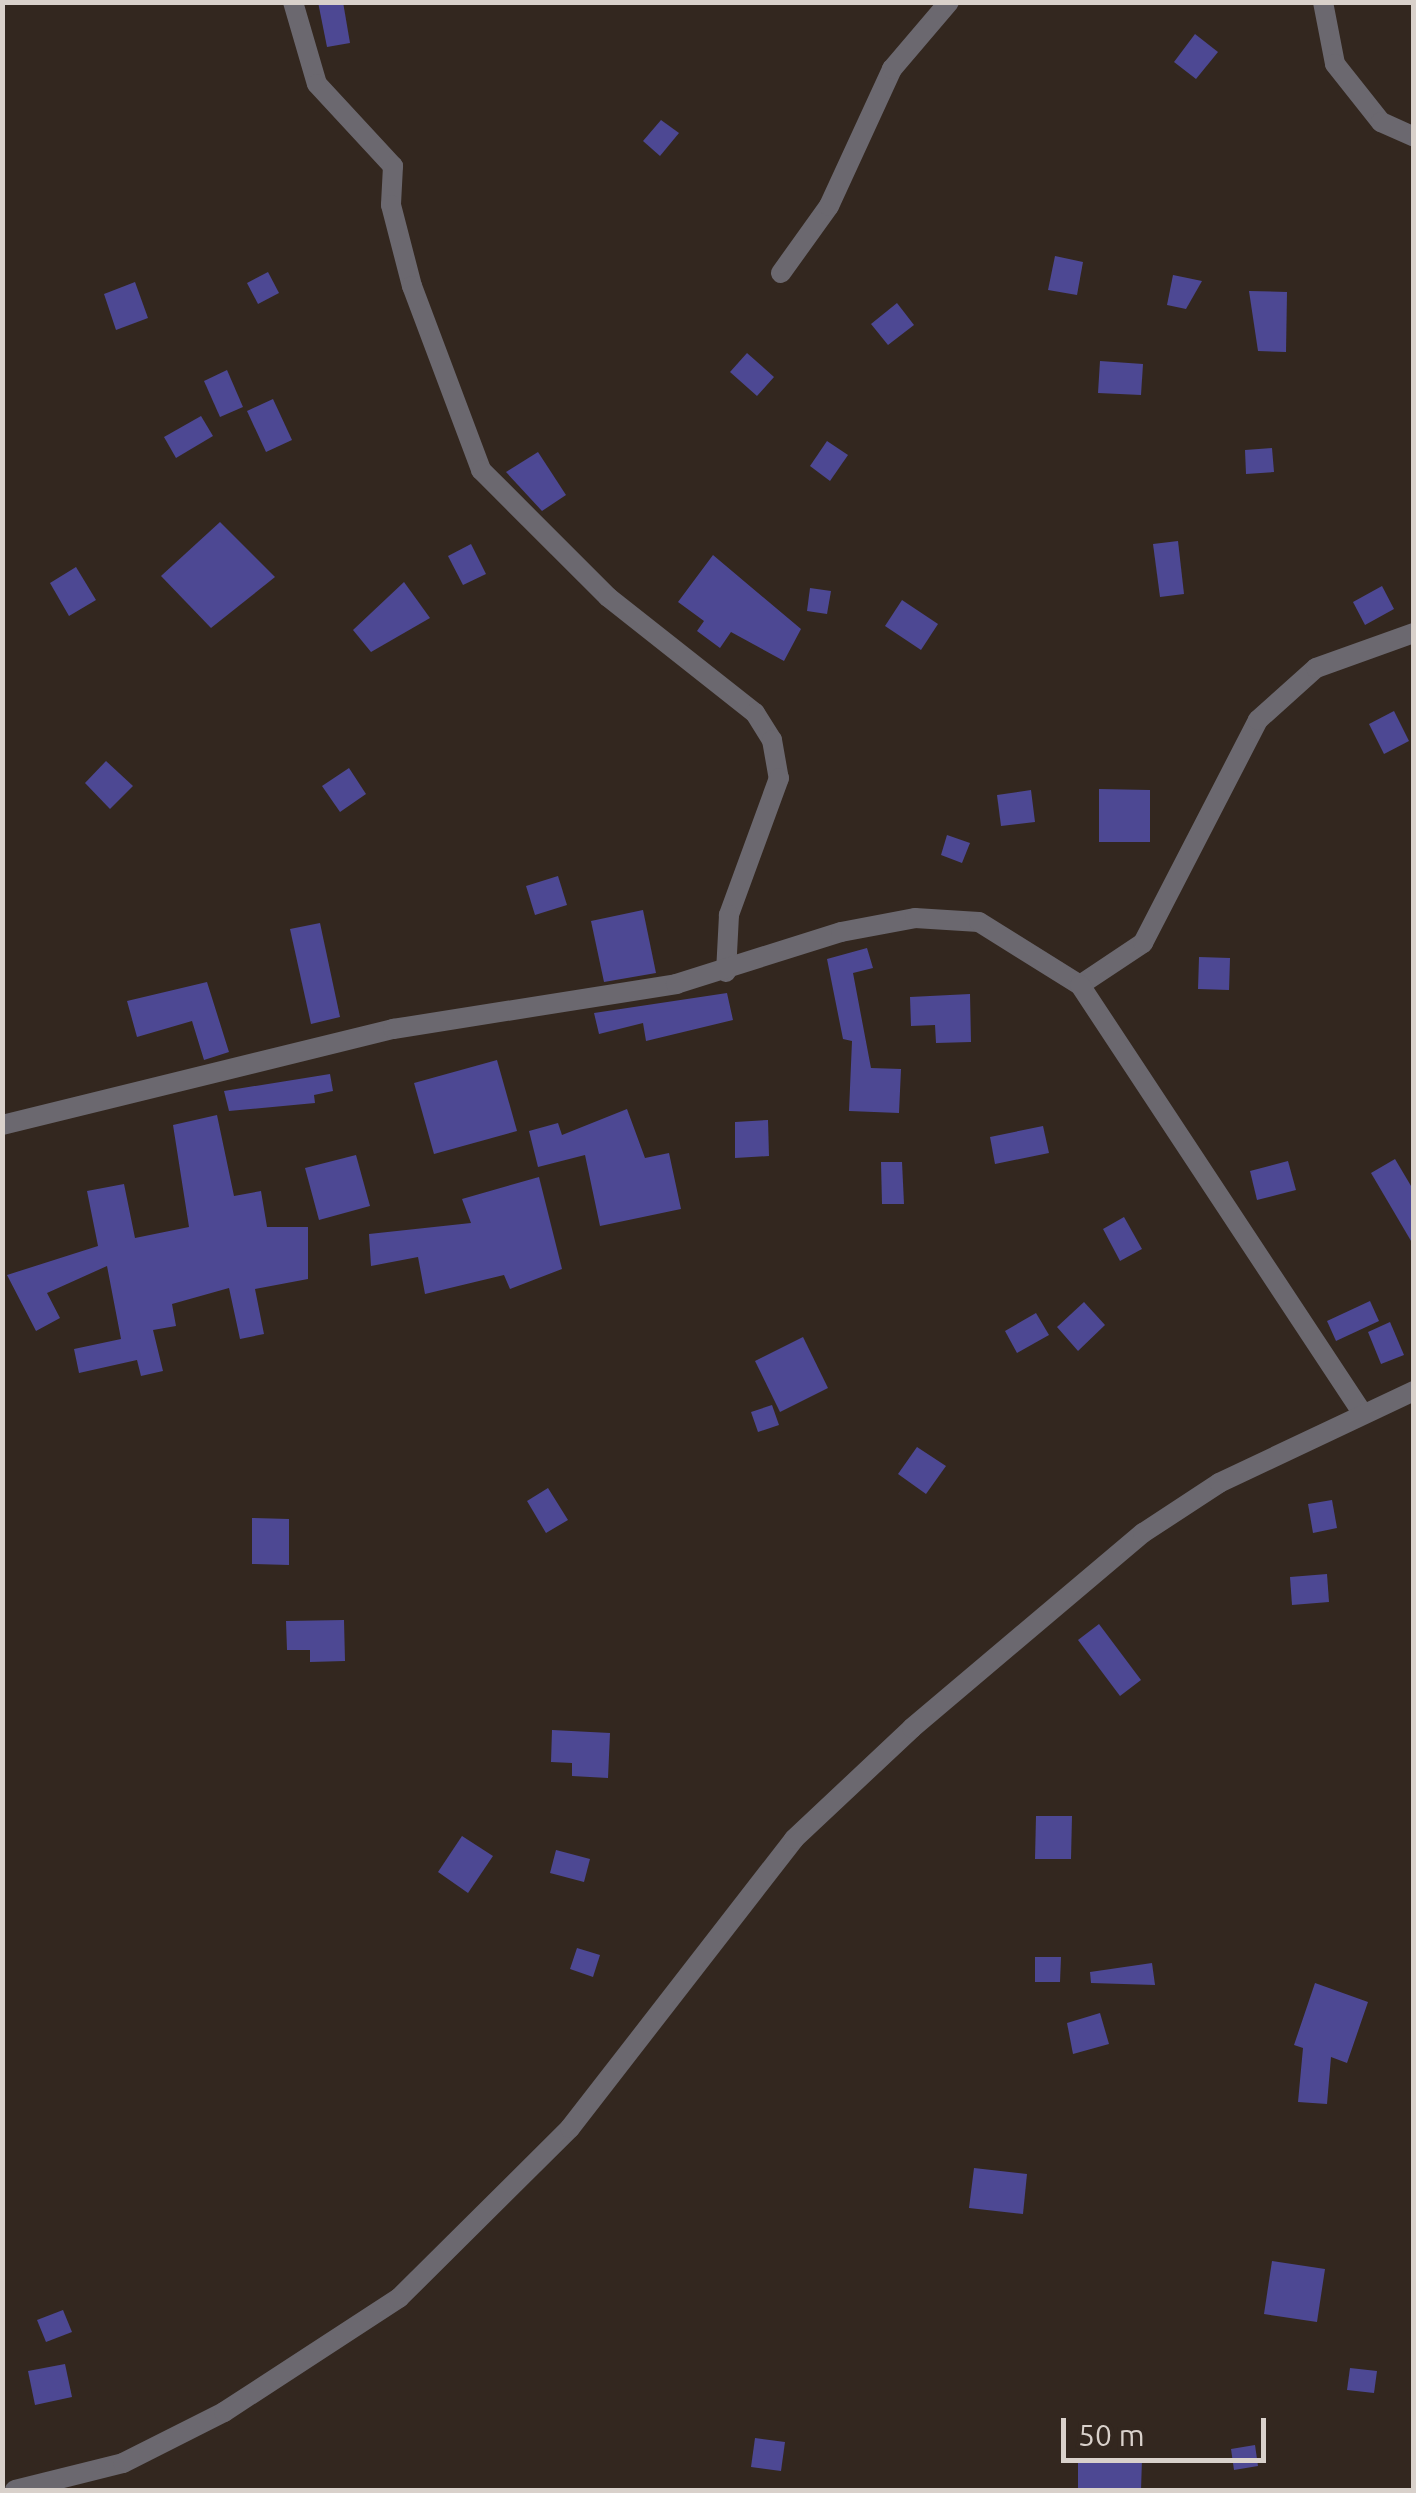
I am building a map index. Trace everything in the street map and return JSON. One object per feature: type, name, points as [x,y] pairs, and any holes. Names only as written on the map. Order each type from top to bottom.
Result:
[{"type":"street","points":[[293,2],[318,84],[393,166],[391,206],[412,286],[482,470],[608,597],[755,713],[772,740],[779,778],[729,915],[726,972]]},
{"type":"street","points":[[781,273],[829,206],[892,68],[949,2]]},
{"type":"street","points":[[1323,2],[1335,64],[1381,122],[1414,137]]},
{"type":"street","points":[[1080,985],[1143,943],[1258,720],[1316,668],[1414,633]]},
{"type":"street","points":[[2,1125],[393,1028],[726,972],[915,918],[979,922],[1080,985],[1363,1414]]},
{"type":"street","points":[[15,2490],[123,2464],[224,2412],[399,2298],[570,2128],[794,1840],[912,1728],[1143,1532],[1219,1483],[1414,1391]]},
{"type":"building","points":[[318,2],[343,2],[350,43],[327,47]]},
{"type":"building","points":[[1195,34],[1218,52],[1196,79],[1174,62]]},
{"type":"building","points":[[661,120],[679,133],[660,156],[643,141]]},
{"type":"building","points":[[1055,256],[1083,262],[1077,295],[1048,290]]},
{"type":"building","points":[[268,272],[279,293],[258,304],[247,283]]},
{"type":"building","points":[[1173,275],[1202,281],[1186,309],[1167,305]]},
{"type":"building","points":[[135,282],[148,318],[116,330],[104,294]]},
{"type":"building","points":[[1249,291],[1287,292],[1286,352],[1258,351]]},
{"type":"building","points":[[897,303],[914,325],[888,345],[871,324]]},
{"type":"building","points":[[747,353],[774,377],[757,396],[730,372]]},
{"type":"building","points":[[1100,361],[1143,364],[1141,395],[1098,393]]},
{"type":"building","points":[[227,370],[243,407],[220,417],[204,381]]},
{"type":"building","points":[[273,399],[292,440],[266,452],[247,411]]},
{"type":"building","points":[[201,416],[213,436],[176,458],[164,437]]},
{"type":"building","points":[[827,441],[848,455],[830,481],[810,466]]},
{"type":"building","points":[[1272,448],[1274,472],[1246,474],[1245,450]]},
{"type":"building","points":[[538,452],[566,495],[542,511],[506,472]]},
{"type":"building","points":[[220,522],[275,577],[211,628],[161,576]]},
{"type":"building","points":[[1178,541],[1184,594],[1160,597],[1153,544]]},
{"type":"building","points":[[471,544],[486,574],[463,585],[448,556]]},
{"type":"building","points":[[713,555],[801,629],[784,661],[731,632],[720,648],[697,631],[704,621],[678,602]]},
{"type":"building","points":[[76,567],[96,600],[69,616],[50,583]]},
{"type":"building","points":[[404,582],[430,618],[371,652],[353,630]]},
{"type":"building","points":[[1382,586],[1394,609],[1365,625],[1353,602]]},
{"type":"building","points":[[810,588],[831,591],[827,614],[807,611]]},
{"type":"building","points":[[902,600],[938,624],[921,650],[885,626]]},
{"type":"building","points":[[1394,711],[1409,741],[1384,754],[1369,724]]},
{"type":"building","points":[[106,761],[133,786],[110,809],[85,783]]},
{"type":"building","points":[[349,768],[366,794],[340,812],[322,786]]},
{"type":"building","points":[[1099,789],[1150,790],[1150,842],[1099,842]]},
{"type":"building","points":[[1031,790],[1035,822],[1001,826],[997,795]]},
{"type":"building","points":[[947,835],[970,843],[962,863],[941,855]]},
{"type":"building","points":[[558,876],[567,905],[535,915],[526,886]]},
{"type":"building","points":[[643,910],[656,973],[604,982],[591,921]]},
{"type":"building","points":[[320,923],[340,1017],[311,1024],[290,929]]},
{"type":"building","points":[[867,948],[873,968],[853,973],[871,1068],[901,1069],[899,1113],[849,1111],[852,1041],[843,1039],[827,959]]},
{"type":"building","points":[[1199,957],[1230,958],[1229,990],[1198,989]]},
{"type":"building","points":[[207,982],[229,1052],[204,1060],[192,1021],[137,1037],[127,1001]]},
{"type":"building","points":[[727,993],[733,1020],[646,1041],[643,1023],[599,1034],[594,1013]]},
{"type":"building","points":[[970,994],[971,1042],[936,1043],[935,1025],[911,1026],[910,997]]},
{"type":"building","points":[[497,1060],[517,1131],[434,1154],[414,1083]]},
{"type":"building","points":[[330,1074],[333,1091],[314,1095],[315,1103],[229,1111],[224,1091]]},
{"type":"building","points":[[627,1109],[645,1158],[669,1153],[681,1209],[600,1226],[585,1155],[538,1167],[529,1131],[558,1123],[562,1135]]},
{"type":"building","points":[[217,1115],[234,1196],[261,1191],[267,1227],[308,1227],[308,1279],[255,1289],[264,1334],[240,1339],[229,1288],[172,1304],[176,1326],[153,1330],[163,1371],[141,1376],[137,1360],[79,1373],[74,1349],[121,1339],[107,1266],[47,1293],[60,1318],[36,1331],[7,1275],[98,1246],[87,1191],[124,1184],[135,1238],[189,1227],[173,1125]]},
{"type":"building","points":[[768,1120],[769,1156],[735,1158],[735,1122]]},
{"type":"building","points":[[1043,1126],[1049,1153],[995,1164],[990,1137]]},
{"type":"building","points":[[356,1155],[370,1206],[319,1220],[305,1168]]},
{"type":"building","points":[[1395,1159],[1414,1191],[1414,1246],[1371,1173]]},
{"type":"building","points":[[1288,1161],[1296,1190],[1257,1200],[1250,1171]]},
{"type":"building","points":[[881,1162],[902,1162],[904,1204],[882,1204]]},
{"type":"building","points":[[539,1177],[562,1269],[510,1289],[504,1275],[425,1294],[418,1257],[371,1266],[369,1234],[471,1223],[462,1199]]},
{"type":"building","points":[[1124,1217],[1142,1249],[1120,1261],[1103,1229]]},
{"type":"building","points":[[1370,1301],[1379,1321],[1336,1341],[1327,1321]]},
{"type":"building","points":[[1084,1302],[1105,1325],[1078,1351],[1057,1327]]},
{"type":"building","points":[[1036,1313],[1049,1335],[1017,1353],[1005,1331]]},
{"type":"building","points":[[1390,1322],[1404,1355],[1381,1364],[1368,1332]]},
{"type":"building","points":[[803,1337],[828,1388],[780,1412],[755,1361]]},
{"type":"building","points":[[772,1405],[779,1425],[758,1432],[751,1412]]},
{"type":"building","points":[[917,1447],[946,1466],[926,1494],[898,1474]]},
{"type":"building","points":[[548,1488],[568,1520],[546,1533],[527,1501]]},
{"type":"building","points":[[1332,1500],[1337,1528],[1313,1533],[1308,1504]]},
{"type":"building","points":[[252,1518],[289,1519],[289,1565],[252,1564]]},
{"type":"building","points":[[1327,1574],[1329,1602],[1292,1605],[1290,1577]]},
{"type":"building","points":[[344,1620],[345,1661],[310,1662],[310,1650],[287,1650],[286,1621]]},
{"type":"building","points":[[1099,1624],[1141,1680],[1120,1696],[1078,1640]]},
{"type":"building","points":[[552,1730],[610,1733],[608,1778],[572,1776],[572,1763],[551,1762]]},
{"type":"building","points":[[1036,1816],[1072,1816],[1071,1859],[1035,1859]]},
{"type":"building","points":[[462,1836],[493,1856],[468,1893],[438,1872]]},
{"type":"building","points":[[556,1850],[590,1859],[584,1882],[550,1873]]},
{"type":"building","points":[[577,1948],[600,1955],[593,1977],[570,1969]]},
{"type":"building","points":[[1035,1957],[1061,1957],[1060,1982],[1035,1982]]},
{"type":"building","points":[[1152,1963],[1155,1985],[1091,1983],[1090,1972]]},
{"type":"building","points":[[1315,1983],[1368,2002],[1347,2063],[1331,2057],[1327,2104],[1298,2102],[1303,2048],[1294,2045]]},
{"type":"building","points":[[1100,2013],[1109,2044],[1073,2054],[1067,2023]]},
{"type":"building","points":[[974,2168],[1027,2174],[1023,2214],[969,2208]]},
{"type":"building","points":[[1272,2261],[1325,2269],[1317,2322],[1264,2314]]},
{"type":"building","points":[[63,2310],[72,2332],[46,2342],[37,2320]]},
{"type":"building","points":[[65,2364],[72,2397],[35,2405],[28,2371]]},
{"type":"building","points":[[1350,2368],[1377,2371],[1374,2393],[1347,2390]]},
{"type":"building","points":[[755,2438],[785,2442],[781,2471],[751,2467]]},
{"type":"building","points":[[1255,2445],[1258,2466],[1234,2470],[1231,2449]]},
{"type":"building","points":[[1078,2458],[1142,2459],[1141,2490],[1078,2490]]}]
